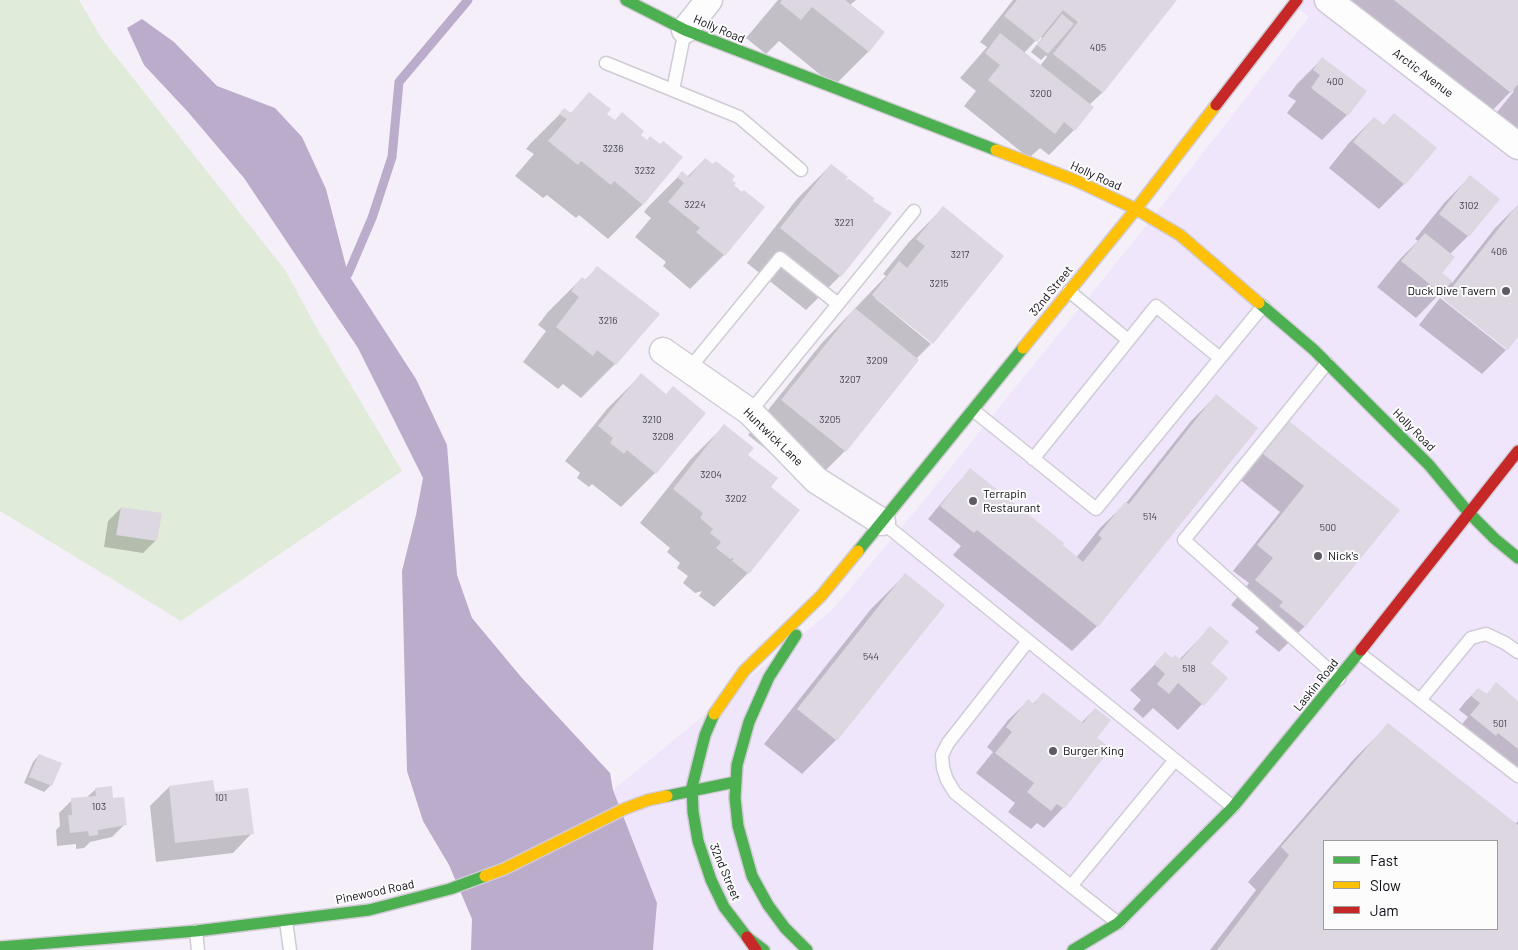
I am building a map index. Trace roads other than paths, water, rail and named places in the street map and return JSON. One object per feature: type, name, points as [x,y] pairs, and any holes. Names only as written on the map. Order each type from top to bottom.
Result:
[{"type":"street","name":"Holly Road","points":[[626,0],[644,11],[685,30],[757,59],[1077,181],[1136,209],[1180,235],[1327,363],[1429,464],[1468,512],[1495,539],[1518,558]]},
{"type":"street","points":[[685,30],[709,0]]},
{"type":"street","name":"32nd Street","points":[[764,950],[747,937],[721,902],[698,841],[693,812],[692,790],[697,762],[705,735],[715,713],[744,671],[821,596],[882,522],[1136,209],[1297,0]]},
{"type":"street","name":"Arctic Avenue","points":[[1328,0],[1518,146]]},
{"type":"street","name":"Huntwick Lane","points":[[663,351],[750,412],[816,480],[882,522]]},
{"type":"street","name":"Laskin Road","points":[[1073,950],[1118,923],[1233,807],[1359,654],[1468,512],[1517,453]]},
{"type":"street","name":"32nd Street","points":[[807,950],[785,928],[768,905],[752,876],[738,826],[735,782],[741,748],[758,700],[769,677],[821,596]]},
{"type":"street","name":"Pinewood Road","points":[[0,947],[196,931],[369,910],[450,889],[504,869],[624,809],[648,800],[735,782]]},
{"type":"street","name":"Laskin Road","points":[[1107,943],[1118,923]]},
{"type":"street","points":[[747,937],[756,950]]},
{"type":"lane","points":[[673,90],[685,30]]},
{"type":"lane","points":[[606,63],[739,117],[801,170]]},
{"type":"lane","points":[[750,412],[914,211]]},
{"type":"lane","points":[[690,369],[780,258],[838,304]]},
{"type":"lane","points":[[1069,291],[1128,340]]},
{"type":"lane","points":[[1033,458],[1156,306],[1220,358]]},
{"type":"lane","points":[[973,410],[1096,509],[1263,306]]},
{"type":"lane","points":[[1327,363],[1184,540],[1338,679]]},
{"type":"lane","points":[[882,522],[1233,807]]},
{"type":"lane","points":[[1420,700],[1471,638],[1486,634],[1518,652]]},
{"type":"lane","points":[[1028,641],[948,743],[942,755],[946,780],[955,793],[1118,923]]},
{"type":"lane","points":[[1359,654],[1518,776]]},
{"type":"lane","points":[[1070,886],[1175,760]]},
{"type":"lane","points":[[286,921],[290,950]]},
{"type":"lane","points":[[196,931],[198,950]]},
{"type":"waterway","points":[[348,274],[372,218],[392,157],[399,82],[468,0]]},
{"type":"place","name":"Duck Dive Tavern","points":[[1506,291]]},
{"type":"place","name":"Terrapin Restaurant","points":[[973,501]]},
{"type":"place","name":"Nick's","points":[[1318,556]]},
{"type":"place","name":"Burger King","points":[[1053,751]]}]
